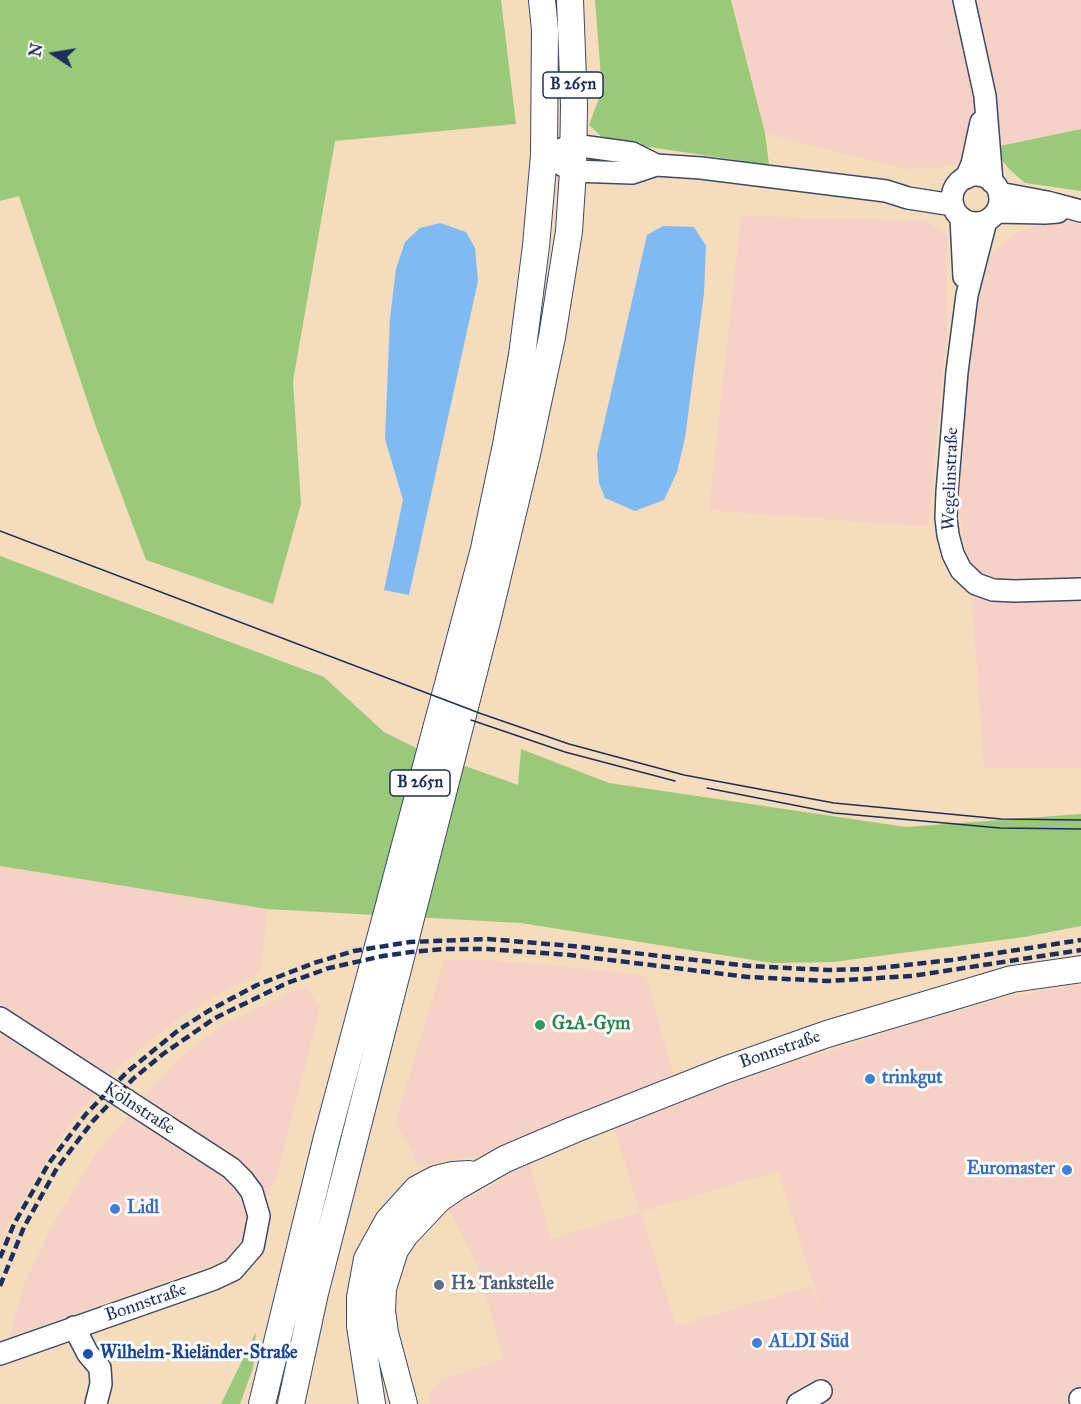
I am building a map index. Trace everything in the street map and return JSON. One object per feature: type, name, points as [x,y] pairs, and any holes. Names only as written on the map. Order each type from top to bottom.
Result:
[{"type":"main road","name":"B 265n","points":[[262,1404],[283,1312],[365,992],[484,549],[522,355],[536,246],[544,155],[545,30],[542,0]]},
{"type":"main road","name":"B 265n","points":[[291,1404],[318,1281],[489,613],[552,338],[568,231],[573,171],[570,0]]},
{"type":"main road","name":"Bonnstraße","points":[[485,1170],[573,1130],[725,1070],[827,1034],[1012,979],[1081,969]]},
{"type":"main road","points":[[372,1404],[360,1326],[360,1298],[367,1259],[388,1221],[417,1189],[436,1179],[485,1170]]},
{"type":"main road","points":[[404,1404],[385,1333],[382,1311],[383,1288],[388,1269],[395,1250],[405,1234],[439,1199],[485,1170]]},
{"type":"street","name":"Wegelinstraße","points":[[964,0],[982,77],[989,129],[993,202],[967,295],[957,372],[946,518],[953,554],[961,570],[976,584],[993,590],[1081,589]]},
{"type":"street","name":"Wegelinstraße","points":[[967,295],[959,197],[972,164],[978,129],[985,110]]},
{"type":"street","points":[[544,155],[574,145],[632,153],[656,165]]},
{"type":"street","points":[[544,155],[573,171],[632,173],[656,165],[701,168],[886,191],[909,187],[959,197]]},
{"type":"street","points":[[959,197],[980,176],[993,202]]},
{"type":"street","points":[[959,197],[973,223],[993,202]]},
{"type":"street","points":[[993,202],[1045,213],[1077,210]]},
{"type":"street","name":"Kölnstraße","points":[[0,1018],[231,1168],[252,1192],[259,1216]]},
{"type":"street","name":"Bonnstraße","points":[[0,1354],[214,1279],[233,1270],[253,1247],[259,1216]]},
{"type":"street","points":[[74,1327],[84,1347],[100,1368],[101,1384],[96,1404]]},
{"type":"street","points":[[798,1404],[821,1391]]},
{"type":"shaded area","points":[[733,0],[1081,0],[1081,129],[1000,146],[998,155],[937,168],[904,169],[765,133]]},
{"type":"shaded area","points":[[741,216],[924,220],[947,234],[947,330],[928,527],[709,510]]},
{"type":"shaded area","points":[[1047,223],[1081,224],[1081,768],[984,768],[972,601],[959,505],[971,329],[980,281],[993,253],[1017,232]]},
{"type":"shaded area","points":[[0,866],[267,909],[261,971],[181,1016],[115,1070],[63,1132],[0,1239]]},
{"type":"shaded area","points":[[444,960],[484,960],[550,965],[644,975],[647,979],[673,1074],[651,1089],[521,1144],[530,1165],[551,1239],[640,1212],[614,1129],[741,1080],[903,1027],[998,999],[1074,985],[1081,986],[1081,1404],[431,1404],[428,1393],[441,1380],[504,1359],[476,1262],[449,1209],[507,1177],[492,1151],[482,1157],[447,1160],[420,1166],[395,1123]],"holes":[[[778,1171],[822,1312],[811,1286],[676,1326],[641,1212]]]},
{"type":"shaded area","points":[[308,988],[320,1008],[277,1177],[234,1257],[9,1337],[26,1280],[52,1226],[96,1153],[177,1060],[221,1026],[296,990]]},
{"type":"green space","points":[[0,0],[501,0],[516,124],[335,141],[293,381],[301,504],[273,604],[146,560],[96,427],[19,196],[0,201]]},
{"type":"green space","points":[[595,0],[731,0],[765,133],[769,165],[623,143],[603,138],[589,125],[602,90]]},
{"type":"green space","points":[[1081,129],[1081,191],[1025,183],[998,155],[1000,146]]},
{"type":"green space","points":[[0,556],[324,677],[384,732],[418,749],[518,785],[521,749],[609,783],[906,827],[1081,814],[1081,926],[1024,937],[833,962],[772,963],[521,923],[267,909],[0,866]]},
{"type":"green space","points":[[256,1332],[253,1368],[240,1404],[221,1404]]},
{"type":"water","points":[[440,223],[466,232],[475,248],[478,281],[409,595],[384,590],[403,500],[385,439],[390,318],[396,269],[405,242],[420,228]]},
{"type":"water","points":[[663,226],[694,227],[706,246],[704,293],[685,438],[677,472],[664,500],[635,511],[605,498],[599,483],[597,454],[647,235]]},
{"type":"tram line","points":[[0,531],[482,714],[569,744],[684,775],[834,803],[1001,819],[1081,820]]},
{"type":"tram line","points":[[471,720],[565,752],[675,781]]},
{"type":"tram line","points":[[707,788],[834,813],[1000,828],[1081,829]]},
{"type":"railway","points":[[0,1258],[14,1224],[49,1163],[86,1114],[127,1072],[180,1029],[210,1010],[257,985],[314,963],[354,951],[410,942],[488,939],[749,966],[827,970],[869,969],[952,960],[1081,940]]},
{"type":"railway","points":[[0,1286],[24,1227],[57,1168],[93,1121],[133,1079],[163,1054],[215,1018],[287,983],[329,968],[411,952],[487,949],[570,955],[748,977],[828,981],[912,976],[1081,950]]},
{"type":"place","name":"G2A-Gym","points":[[540,1025]]},
{"type":"place","name":"trinkgut","points":[[870,1079]]},
{"type":"place","name":"Euromaster","points":[[1067,1170]]},
{"type":"place","name":"Lidl","points":[[115,1209]]},
{"type":"place","name":"H2 Tankstelle","points":[[439,1285]]},
{"type":"place","name":"ALDI Süd","points":[[757,1343]]},
{"type":"place","name":"Wilhelm-Rieländer-Straße","points":[[88,1354]]}]
